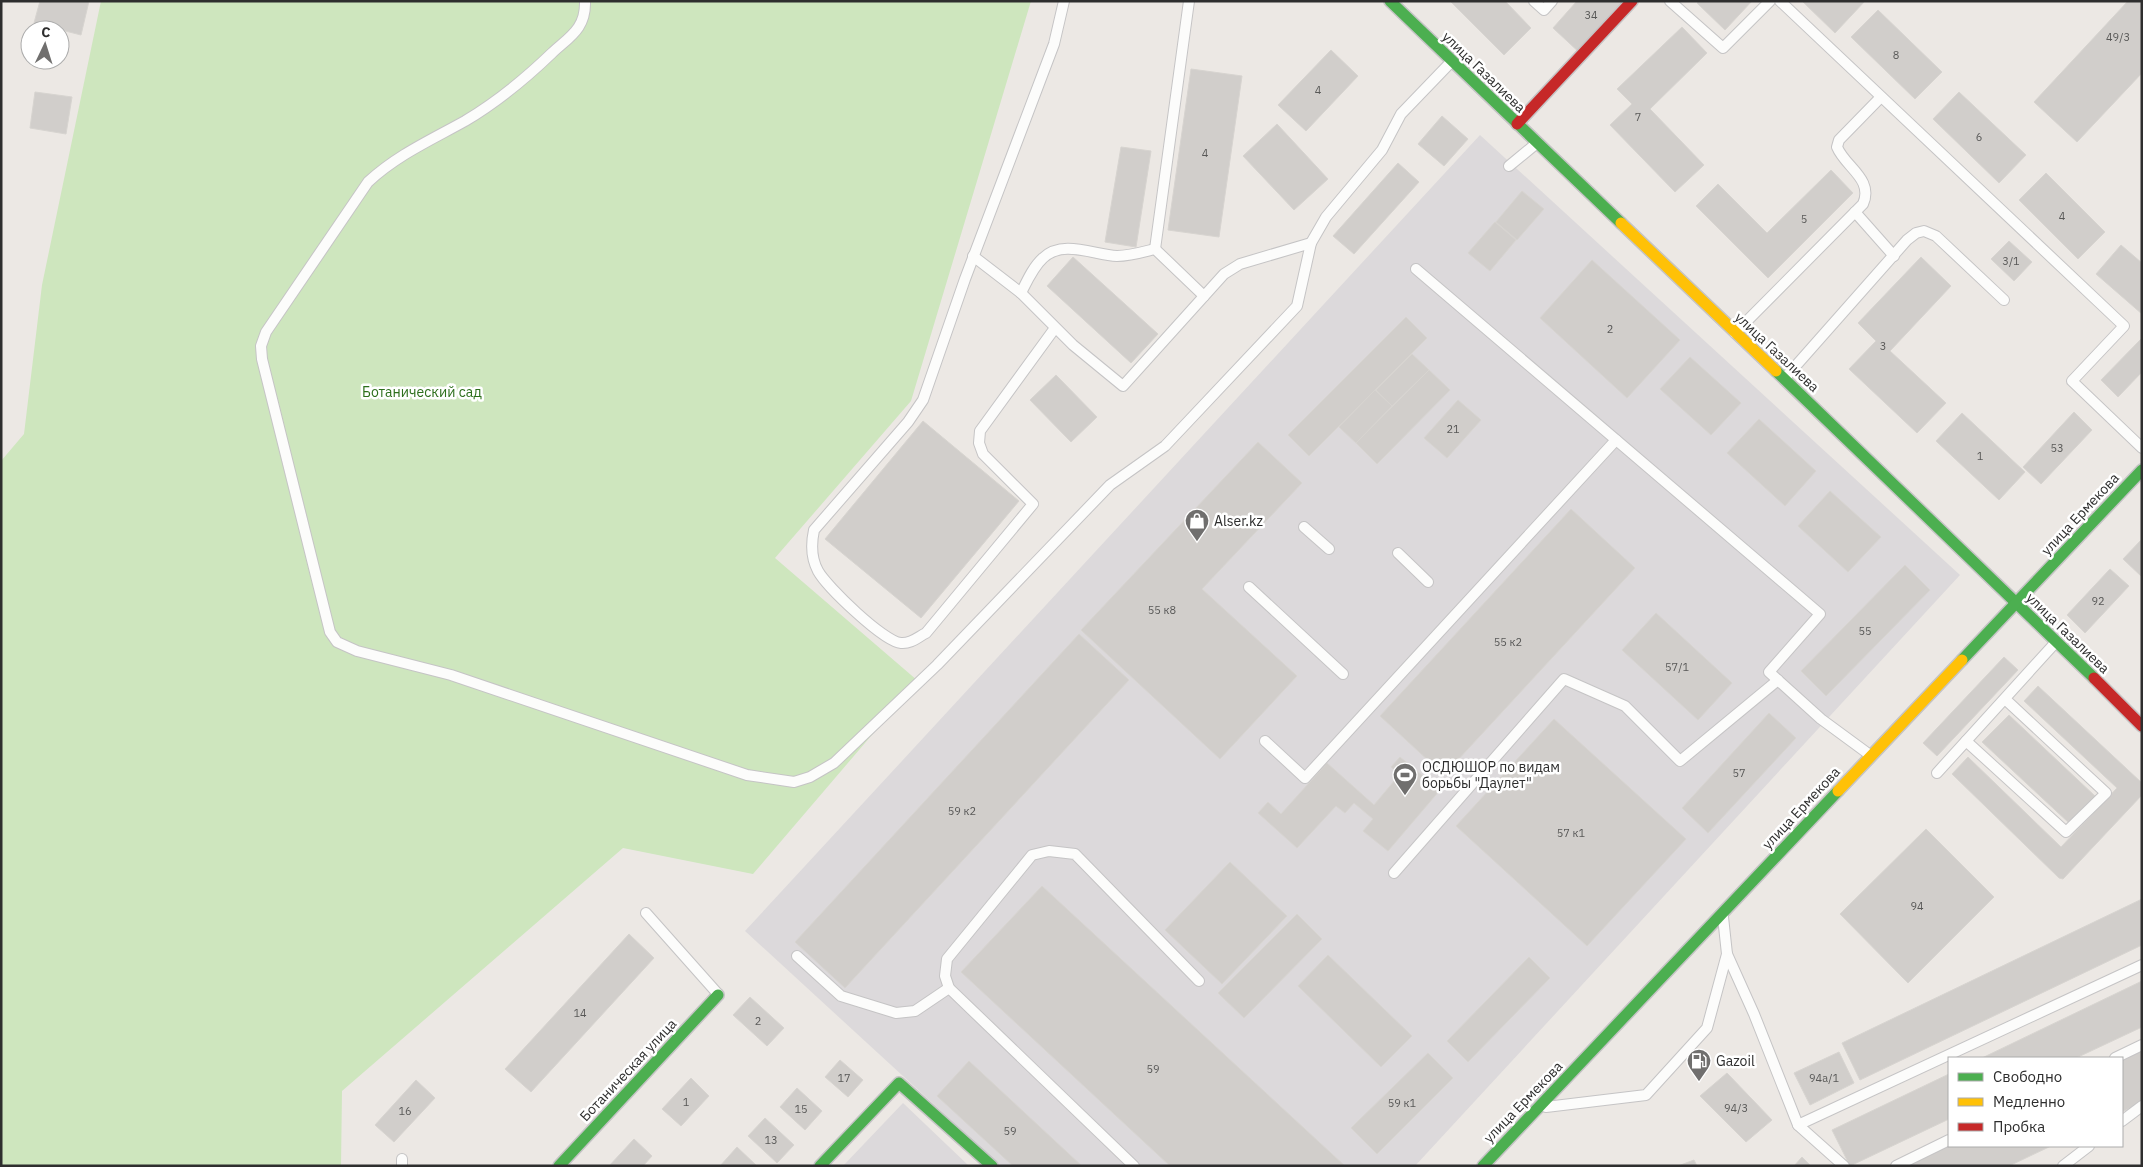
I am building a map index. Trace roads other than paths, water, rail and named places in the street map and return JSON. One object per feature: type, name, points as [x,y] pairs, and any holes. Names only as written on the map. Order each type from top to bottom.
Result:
[{"type":"main road","name":"улица Газалиева","points":[[1390,1],[2057,641],[2142,726]]},
{"type":"main road","points":[[1517,124],[1632,1]]},
{"type":"main road","name":"улица Ермекова","points":[[1483,1166],[2142,470]]},
{"type":"main road","name":"Ботаническая улица","points":[[559,1166],[718,995]]},
{"type":"main road","points":[[820,1166],[900,1083],[992,1166]]},
{"type":"lane","points":[[584,1],[581,24],[571,38],[553,51],[536,70],[502,98],[464,121],[427,140],[392,162],[368,182],[266,332],[261,346],[262,359],[330,632],[337,642],[357,651],[451,675],[746,775],[794,782],[810,777],[834,763],[937,666],[1110,484],[1165,446],[1291,313],[1297,306],[1312,243],[1326,217],[1382,150],[1401,114],[1452,61]]},
{"type":"lane","points":[[1055,328],[980,431],[979,443],[983,454],[1032,504],[926,632],[911,642],[900,643],[888,638],[840,596],[818,570],[812,554],[811,542],[814,530],[908,422],[923,400],[973,256],[1054,44],[1064,1]]},
{"type":"lane","points":[[1155,249],[1189,1]]},
{"type":"lane","points":[[1534,1],[1544,10],[1552,1]]},
{"type":"lane","points":[[1670,1],[1723,48],[1770,1]]},
{"type":"lane","points":[[1780,1],[2124,326],[2072,381],[2142,448]]},
{"type":"lane","points":[[1735,333],[1863,204],[1865,198],[1862,178],[1841,156],[1837,146],[1839,140],[1881,96]]},
{"type":"lane","points":[[1509,166],[1537,143]]},
{"type":"lane","points":[[1855,212],[1894,256]]},
{"type":"lane","points":[[1784,379],[1907,240],[1916,233],[1924,231],[1936,236],[2004,300]]},
{"type":"lane","points":[[973,256],[1021,293],[1055,328],[1123,386],[1224,274],[1240,264],[1312,243]]},
{"type":"lane","points":[[1021,293],[1042,258],[1050,252],[1070,248],[1117,256],[1155,249]]},
{"type":"lane","points":[[1155,249],[1204,296]]},
{"type":"lane","points":[[1416,270],[1820,614],[1769,672],[1821,719],[1871,756]]},
{"type":"lane","points":[[1265,741],[1304,778],[1616,440]]},
{"type":"lane","points":[[1304,527],[1329,549]]},
{"type":"lane","points":[[1398,553],[1428,582]]},
{"type":"lane","points":[[1249,588],[1343,674]]},
{"type":"lane","points":[[1937,773],[2057,641]]},
{"type":"lane","points":[[1394,873],[1564,679],[1625,706],[1680,761],[1778,680]]},
{"type":"lane","points":[[1966,741],[2066,832],[2106,793],[2004,699]]},
{"type":"lane","points":[[1134,1166],[949,988],[945,976],[947,959],[1032,855],[1049,851],[1075,854],[1199,981]]},
{"type":"lane","points":[[1722,913],[1727,954],[1754,1014],[1798,1125],[1844,1166]]},
{"type":"lane","points":[[646,914],[718,995]]},
{"type":"lane","points":[[1537,1108],[1646,1095],[1707,1028],[1727,954]]},
{"type":"lane","points":[[797,956],[841,996],[896,1013],[915,1011],[949,988]]},
{"type":"lane","points":[[1798,1125],[2142,965]]},
{"type":"lane","points":[[2117,1057],[2142,1045]]},
{"type":"lane","points":[[2123,1120],[2142,1106]]},
{"type":"lane","points":[[1896,1166],[1948,1140]]},
{"type":"lane","points":[[2063,1166],[2088,1147]]},
{"type":"place","name":"Alser.kz","points":[[1197,542]]},
{"type":"place","name":"ОСДЮШОР по видам борьбы \"Даулет\"","points":[[1405,796]]},
{"type":"place","name":"Gazoil","points":[[1699,1082]]},
{"type":"park label","name":"Ботанический сад","points":[[422,392]]}]
